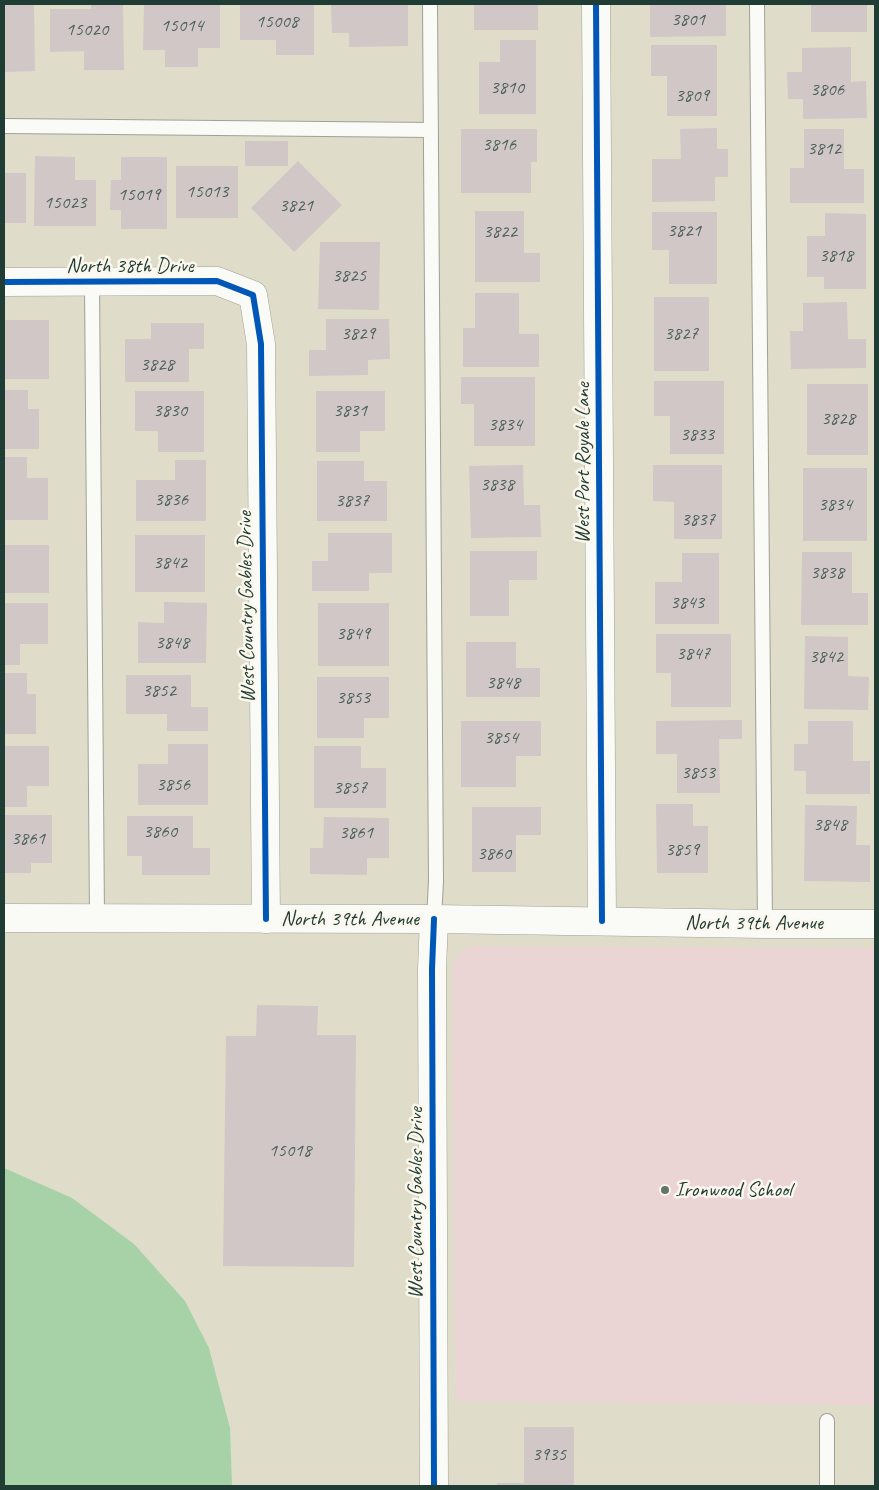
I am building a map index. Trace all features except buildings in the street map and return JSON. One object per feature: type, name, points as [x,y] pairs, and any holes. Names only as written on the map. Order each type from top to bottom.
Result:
[{"type":"street","name":"West Port Royale Lane","points":[[596,4],[602,921]]},
{"type":"street","name":"North 38th Drive","points":[[4,282],[217,281],[253,295]]},
{"type":"street","name":"West Country Gables Drive","points":[[253,295],[261,344],[266,919]]},
{"type":"street","name":"North 39th Avenue","points":[[4,918],[434,919],[875,924]]},
{"type":"street","name":"West Country Gables Drive","points":[[434,919],[432,969],[434,1486]]},
{"type":"lane","points":[[430,4],[436,871],[434,919]]},
{"type":"lane","points":[[757,4],[765,924]]},
{"type":"lane","points":[[4,126],[431,130]]},
{"type":"lane","points":[[92,282],[97,918]]},
{"type":"lane","points":[[827,1421],[827,1486]]},
{"type":"shaded area","name":"Ironwood School","points":[[471,946],[875,948],[875,1405],[456,1401],[452,969],[457,956]]},
{"type":"green space","points":[[4,1168],[72,1198],[134,1244],[185,1301],[209,1348],[230,1428],[232,1486],[4,1486]]},
{"type":"cycle path","points":[[596,4],[602,921]]},
{"type":"cycle path","points":[[4,282],[217,281],[253,295],[261,344],[266,919]]},
{"type":"cycle path","points":[[434,919],[432,969],[434,1486]]},
{"type":"place","name":"Ironwood School","points":[[665,1190]]}]
